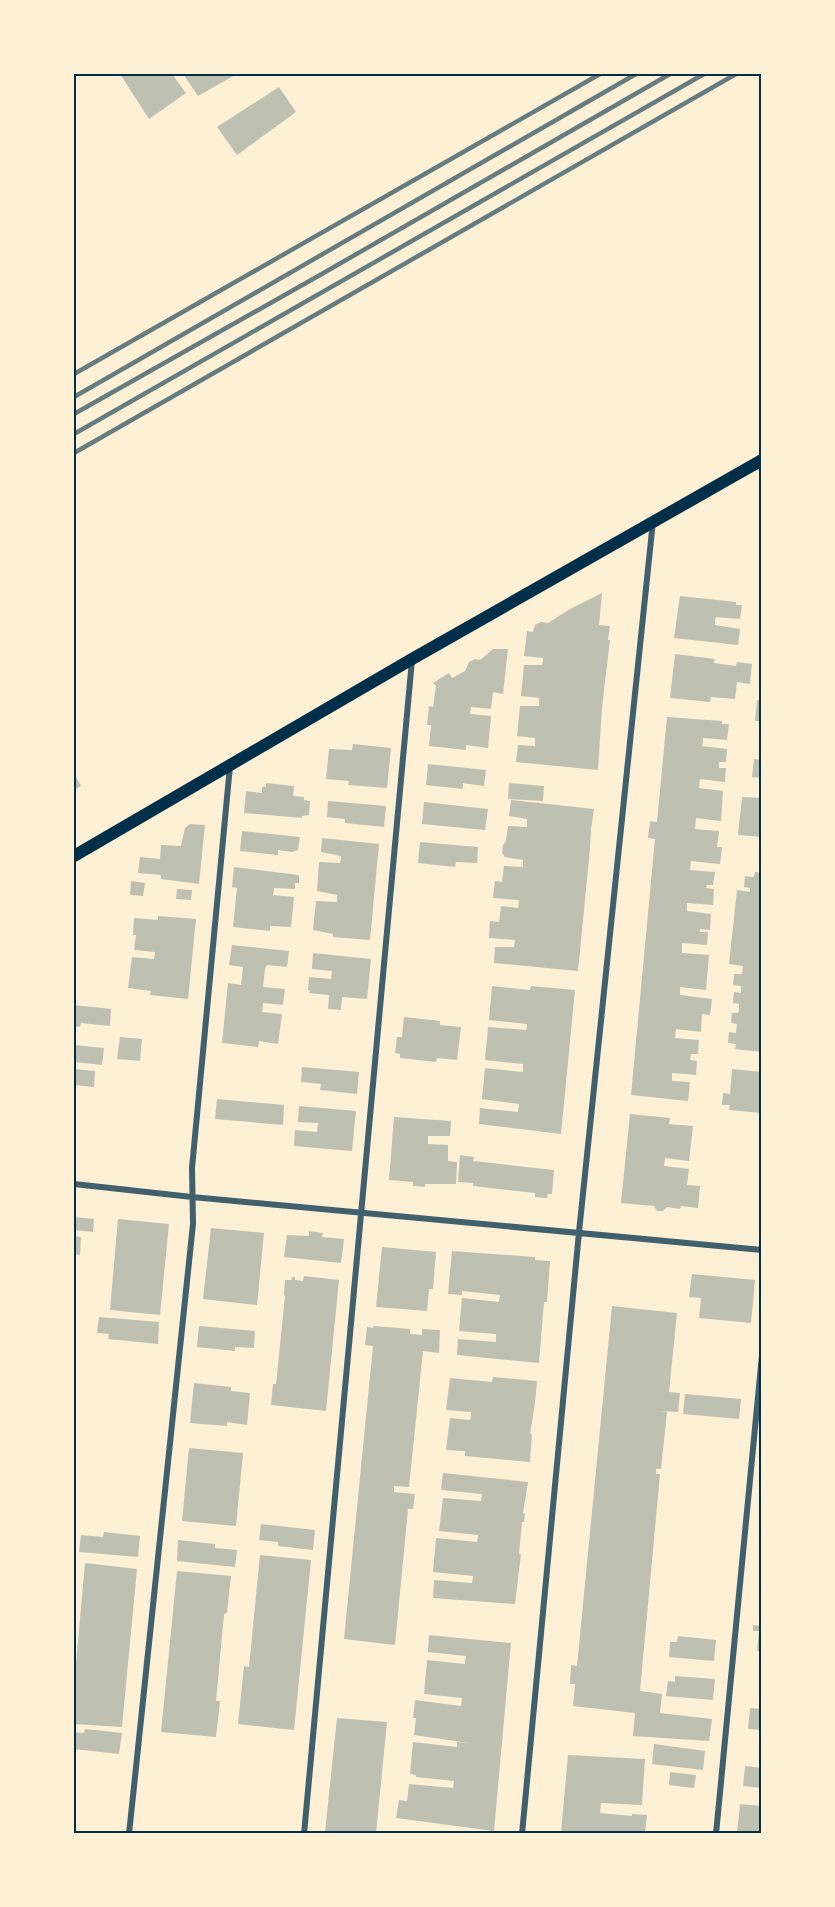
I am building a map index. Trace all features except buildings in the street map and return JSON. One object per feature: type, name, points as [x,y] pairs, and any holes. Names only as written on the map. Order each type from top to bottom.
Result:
[{"type":"main road","points":[[74,856],[762,460]]},
{"type":"street","points":[[522,1833],[579,1232],[653,521]]},
{"type":"street","points":[[304,1833],[412,660]]},
{"type":"street","points":[[129,1833],[193,1224],[192,1168],[230,766]]},
{"type":"street","points":[[74,1184],[762,1250]]},
{"type":"street","points":[[716,1833],[762,1355]]},
{"type":"railway","points":[[74,374],[600,74]]},
{"type":"railway","points":[[74,397],[636,74]]},
{"type":"railway","points":[[74,414],[670,74]]},
{"type":"railway","points":[[74,434],[704,74]]},
{"type":"railway","points":[[74,453],[736,74]]}]
